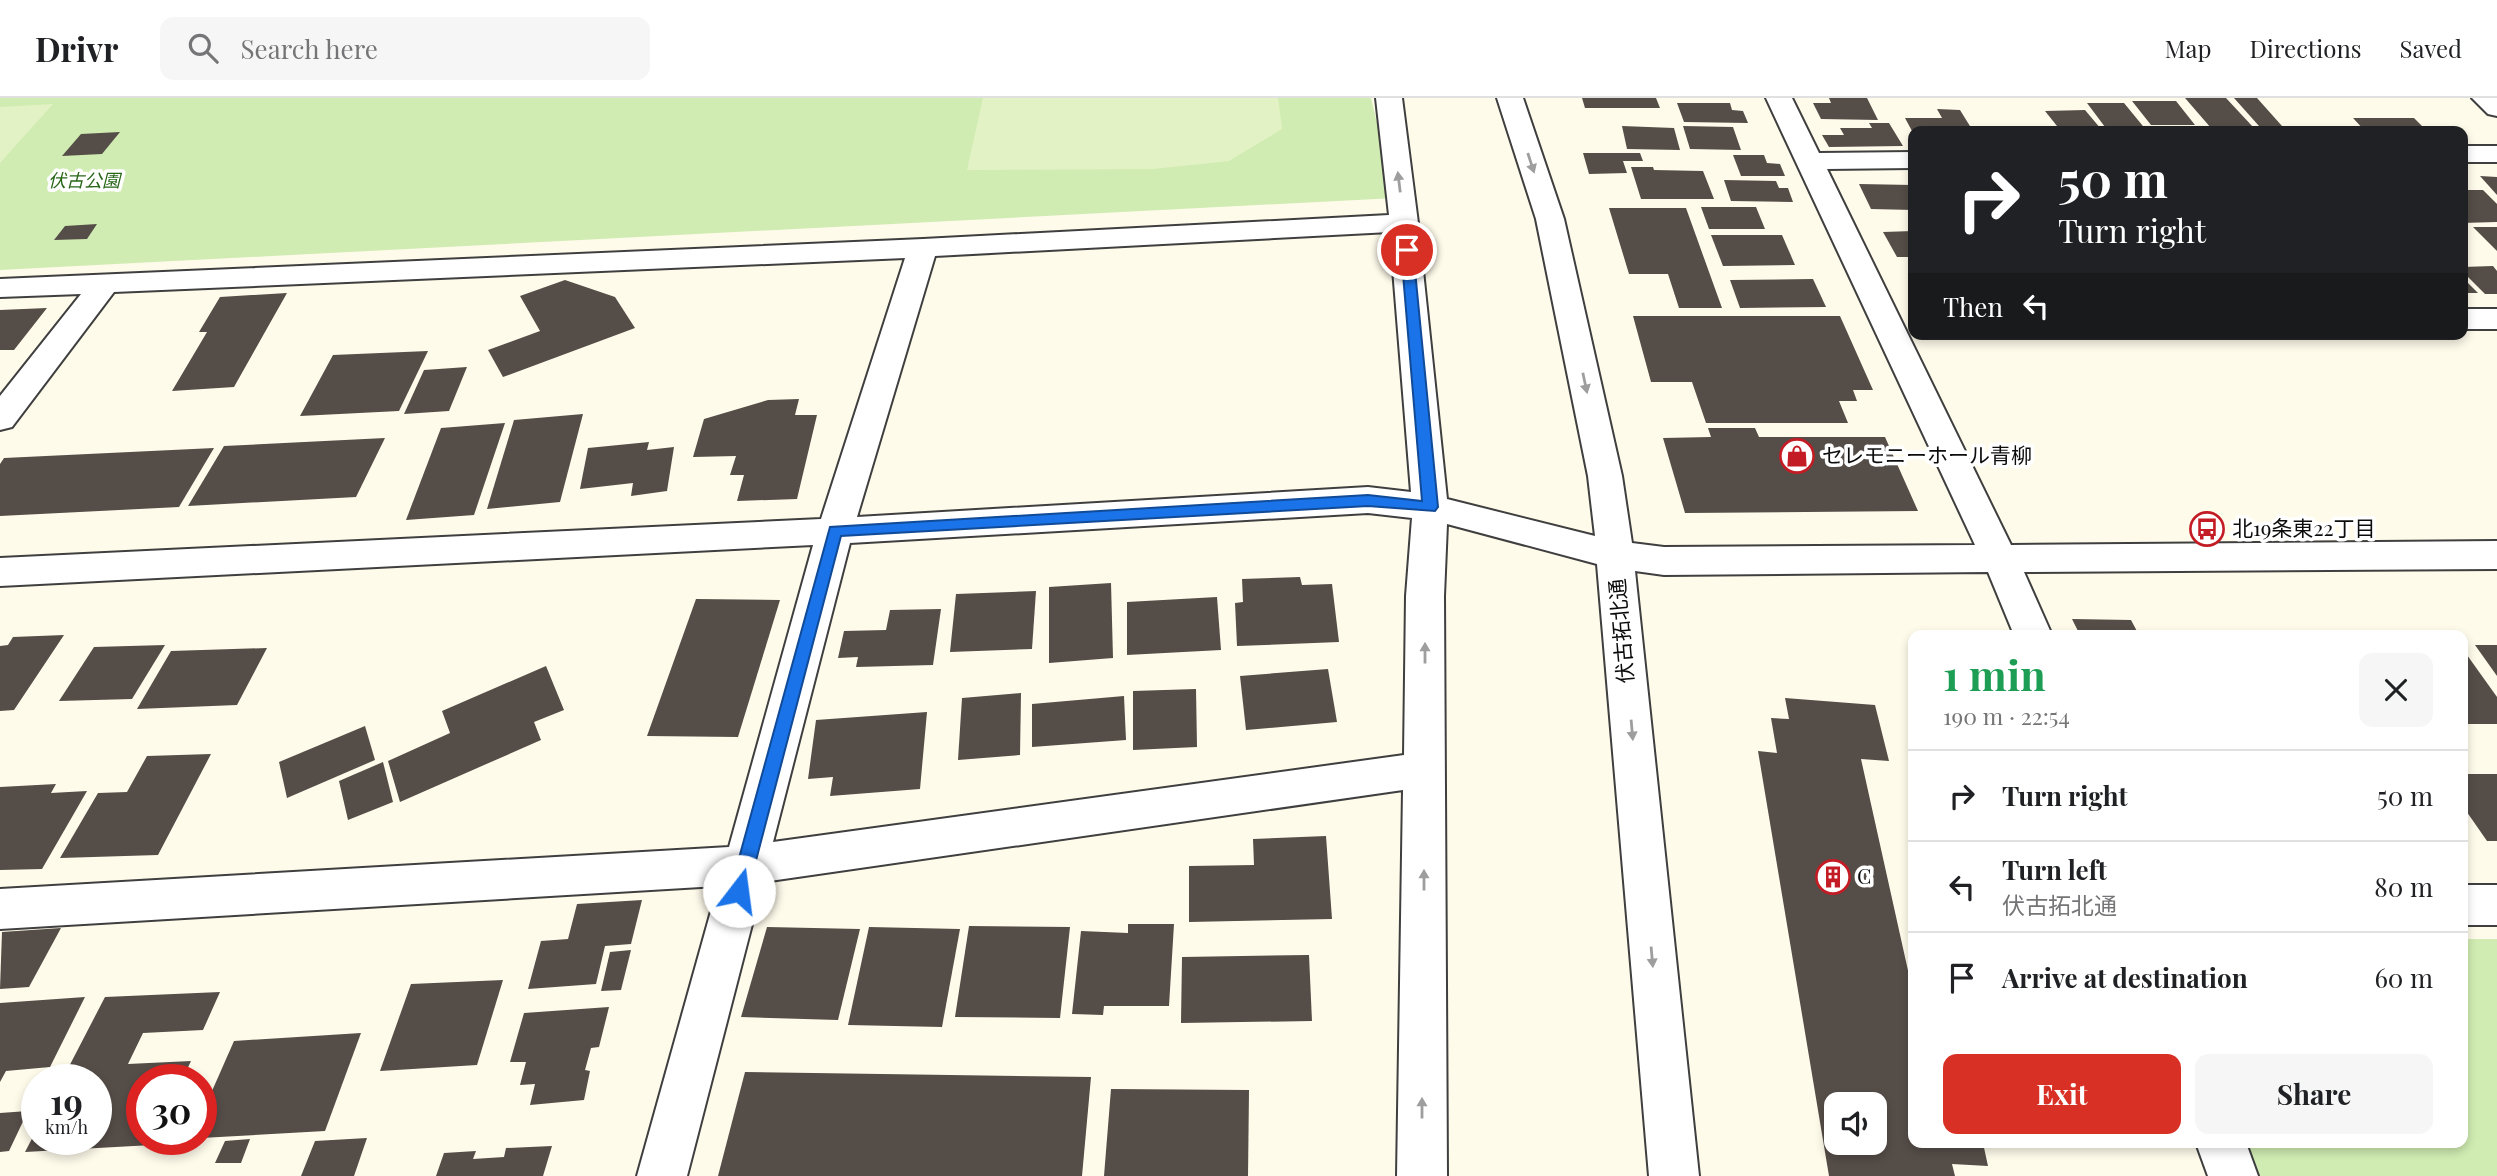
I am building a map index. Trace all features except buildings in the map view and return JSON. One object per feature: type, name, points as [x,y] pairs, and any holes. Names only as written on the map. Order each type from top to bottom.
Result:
[{"type":"street","points":[[1389,98],[1404,223],[1430,507],[1425,596],[1422,1176]]},
{"type":"street","name":"伏古拓北通","points":[[1510,98],[1550,219],[1605,476],[1615,555],[1674,1176]]},
{"type":"street","points":[[1779,98],[1807,161],[1900,327],[1997,557],[2031,630]]},
{"type":"street","points":[[2485,98],[2497,108]]},
{"type":"street","points":[[2468,154],[2497,154]]},
{"type":"street","points":[[1807,161],[1908,160]]},
{"type":"street","points":[[0,288],[923,248],[1404,223]]},
{"type":"street","points":[[662,1176],[835,531],[923,248]]},
{"type":"street","points":[[0,419],[105,284]]},
{"type":"street","points":[[2468,320],[2497,319]]},
{"type":"street","points":[[0,572],[835,531],[1368,500],[1430,507],[1615,555],[1664,561],[2497,555]]},
{"type":"street","points":[[0,909],[746,865],[1425,769]]},
{"type":"street","points":[[2468,905],[2497,905]]},
{"type":"street","points":[[2223,1148],[2233,1176]]},
{"type":"green space","name":"伏古公園","points":[[0,98],[1371,98],[1395,198],[0,270]]},
{"type":"green space","points":[[983,98],[1278,98],[1282,129],[1229,161],[1153,169],[967,170]]},
{"type":"green space","points":[[53,104],[0,163],[0,107]]},
{"type":"green space","points":[[2468,939],[2497,939],[2497,1176],[2257,1176],[2247,1148],[2468,1148]]},
{"type":"place","name":"セレモニーホール青柳","points":[[1797,456]]},
{"type":"place","name":"北19条東22丁目","points":[[2207,529]]},
{"type":"place","name":"C","points":[[1833,877]]},
{"type":"route","points":[[739,891],[835,531],[1368,500],[1430,507],[1407,250]]}]
